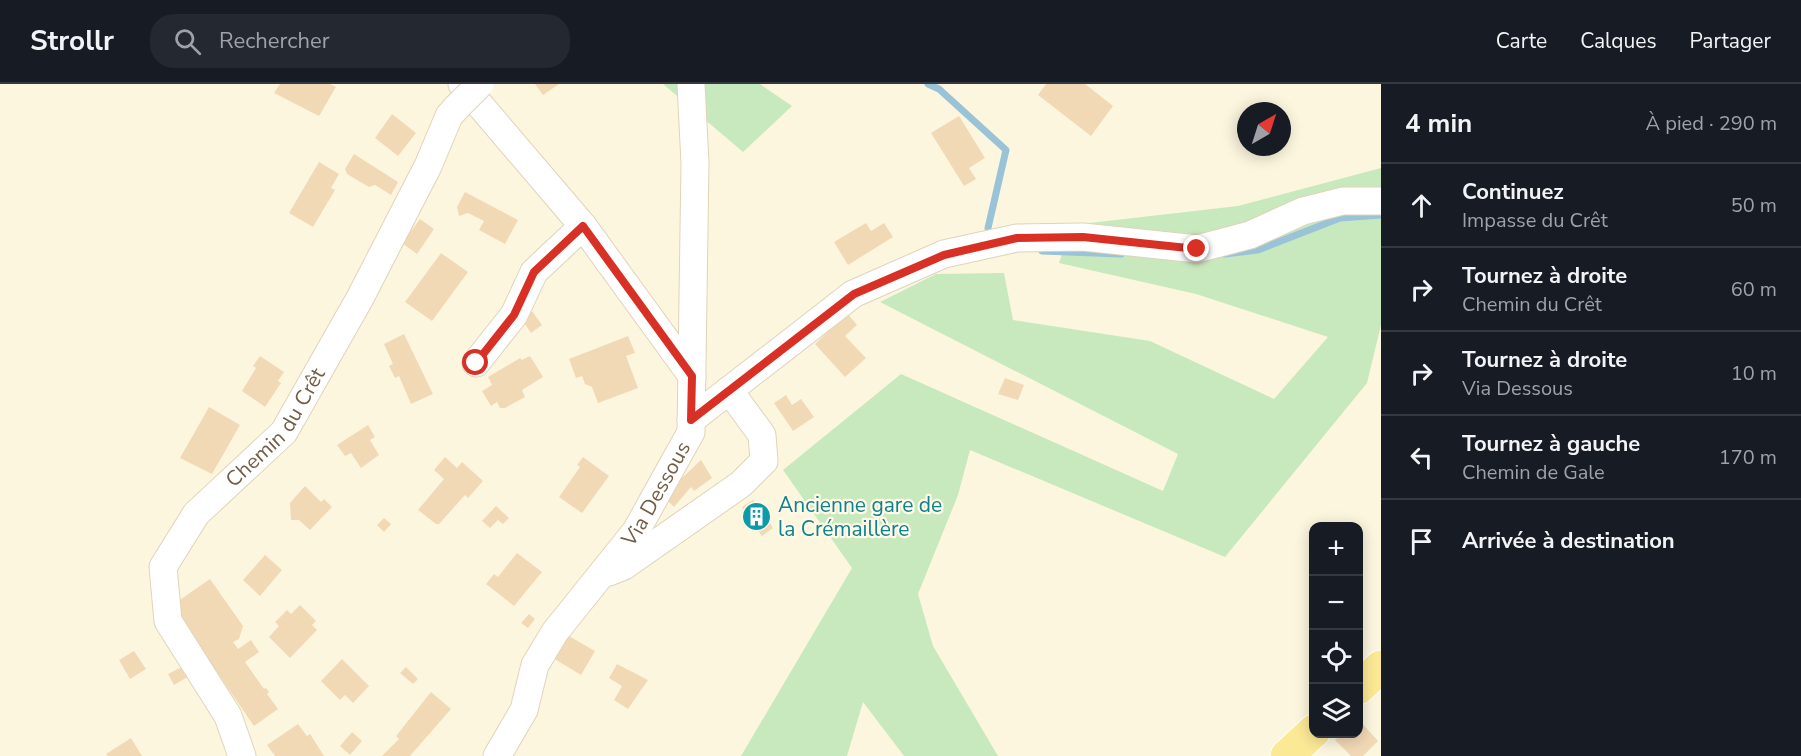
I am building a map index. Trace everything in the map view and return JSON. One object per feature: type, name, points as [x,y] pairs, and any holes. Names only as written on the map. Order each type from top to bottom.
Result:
[{"type":"main road","points":[[1363,684],[1381,667]]},
{"type":"main road","points":[[1287,756],[1309,736]]},
{"type":"street","name":"Chemin du Crêt","points":[[242,756],[228,716],[168,621],[163,567],[196,514],[284,432],[360,298],[428,166],[448,116],[459,96],[480,84]]},
{"type":"street","name":"Via Dessous","points":[[497,756],[524,710],[535,665],[555,632],[636,531],[691,432],[695,163],[690,84]]},
{"type":"street","points":[[459,96],[583,226],[692,376]]},
{"type":"street","points":[[691,420],[854,294],[944,255],[1017,238],[1083,237],[1197,249],[1250,235],[1303,211],[1343,201],[1381,201]]},
{"type":"street","points":[[476,363],[514,315],[534,272],[583,226]]},
{"type":"street","points":[[600,576],[624,566],[741,484],[764,461],[762,435],[729,390]]},
{"type":"green space","points":[[663,84],[760,84],[792,106],[743,152]]},
{"type":"green space","points":[[1381,168],[1381,325],[1367,383],[1225,557],[970,450],[958,495],[918,594],[933,646],[998,756],[904,756],[863,702],[847,756],[741,756],[852,568],[783,470],[901,374],[1163,491],[1178,454],[880,302],[936,274],[1004,273],[1013,320],[1150,341],[1274,399],[1328,337],[1196,294],[1059,263],[1072,225],[1238,206]]},
{"type":"building","points":[[280,84],[330,84],[336,87],[319,116],[274,93]]},
{"type":"building","points":[[535,84],[559,84],[543,95]]},
{"type":"building","points":[[1046,84],[1085,84],[1113,106],[1091,136],[1038,95]]},
{"type":"building","points":[[392,114],[416,133],[398,156],[375,138]]},
{"type":"building","points":[[959,116],[985,158],[969,168],[976,179],[964,186],[931,133]]},
{"type":"building","points":[[354,154],[398,182],[391,195],[375,185],[369,187],[347,174],[345,169]]},
{"type":"building","points":[[319,162],[339,174],[331,188],[335,190],[313,227],[289,213]]},
{"type":"building","points":[[465,192],[518,220],[505,244],[479,230],[484,221],[468,213],[459,216],[457,207]]},
{"type":"building","points":[[420,219],[434,229],[417,254],[402,243]]},
{"type":"building","points":[[866,223],[871,231],[884,223],[893,237],[848,265],[834,242]]},
{"type":"building","points":[[441,253],[468,272],[432,321],[405,302]]},
{"type":"building","points":[[532,311],[542,325],[531,333],[521,318]]},
{"type":"building","points":[[847,313],[857,325],[845,336],[866,358],[845,377],[815,344]]},
{"type":"building","points":[[404,334],[433,394],[411,404],[399,376],[395,378],[389,366],[393,364],[384,344]]},
{"type":"building","points":[[628,336],[635,353],[626,356],[638,388],[598,403],[592,387],[585,384],[582,376],[576,378],[569,359]]},
{"type":"building","points":[[260,356],[284,372],[278,381],[281,383],[265,407],[242,391],[256,368],[253,366]]},
{"type":"building","points":[[530,356],[543,377],[522,390],[525,397],[505,408],[500,408],[497,402],[491,406],[482,391],[492,385],[488,377],[520,358],[522,360]]},
{"type":"building","points":[[1005,378],[1024,385],[1018,400],[998,394]]},
{"type":"building","points":[[786,395],[792,405],[801,399],[814,417],[793,431],[774,403]]},
{"type":"building","points":[[209,407],[240,425],[212,474],[180,458]]},
{"type":"building","points":[[368,425],[375,437],[370,440],[379,455],[361,468],[351,453],[345,456],[337,445]]},
{"type":"building","points":[[445,457],[457,468],[462,462],[483,481],[468,498],[465,495],[439,524],[436,524],[418,510],[444,479],[434,470]]},
{"type":"building","points":[[583,457],[609,476],[582,513],[559,497],[580,467],[577,465]]},
{"type":"building","points":[[701,460],[712,478],[694,491],[691,487],[674,507],[663,496]]},
{"type":"building","points":[[305,486],[321,502],[324,499],[332,507],[310,530],[299,520],[291,520],[290,503]]},
{"type":"building","name":"Ancienne gare de la Crémaillère","points":[[753,500],[773,528],[762,536],[742,507]]},
{"type":"building","points":[[496,506],[509,518],[503,524],[498,520],[490,528],[482,521]]},
{"type":"building","points":[[384,518],[391,524],[384,532],[377,525]]},
{"type":"building","points":[[517,553],[542,572],[514,606],[486,584],[494,574],[498,577]]},
{"type":"building","points":[[265,555],[282,570],[260,596],[243,580]]},
{"type":"building","points":[[210,579],[243,626],[239,639],[233,642],[238,649],[251,640],[259,652],[245,662],[264,689],[266,688],[269,692],[267,694],[278,709],[254,726],[171,606]]},
{"type":"building","points":[[300,605],[316,621],[312,625],[317,630],[290,658],[269,637],[279,626],[275,622],[287,610],[291,614]]},
{"type":"building","points":[[529,614],[535,619],[528,628],[521,623]]},
{"type":"building","points":[[567,635],[595,651],[581,675],[553,658]]},
{"type":"building","points":[[134,651],[146,669],[130,679],[119,660]]},
{"type":"building","points":[[342,659],[369,686],[353,703],[345,695],[340,700],[321,681]]},
{"type":"building","points":[[617,664],[648,680],[628,709],[614,700],[622,686],[609,678]]},
{"type":"building","points":[[184,666],[191,675],[174,685],[168,674]]},
{"type":"building","points":[[406,667],[418,679],[413,684],[400,673]]},
{"type":"building","points":[[431,692],[451,709],[410,756],[382,756],[399,739],[396,736]]},
{"type":"building","points":[[298,724],[307,736],[310,734],[324,756],[275,756],[267,745]]},
{"type":"building","points":[[1363,724],[1378,741],[1363,756],[1351,756],[1335,740],[1337,738],[1363,738]]},
{"type":"building","points":[[352,732],[362,741],[350,755],[340,746]]},
{"type":"building","points":[[131,738],[142,756],[108,756],[106,754]]},
{"type":"waterway","points":[[928,84],[939,89],[1006,150],[988,228]]},
{"type":"waterway","points":[[1225,254],[1258,250],[1340,218],[1381,215]]},
{"type":"waterway","points":[[1042,251],[1121,254]]},
{"type":"place","name":"Ancienne gare de la Crémaillère","points":[[757,517]]},
{"type":"route","points":[[476,363],[514,315],[534,272],[583,226],[692,376],[691,420],[854,294],[944,255],[1017,238],[1083,237],[1197,249]]}]
